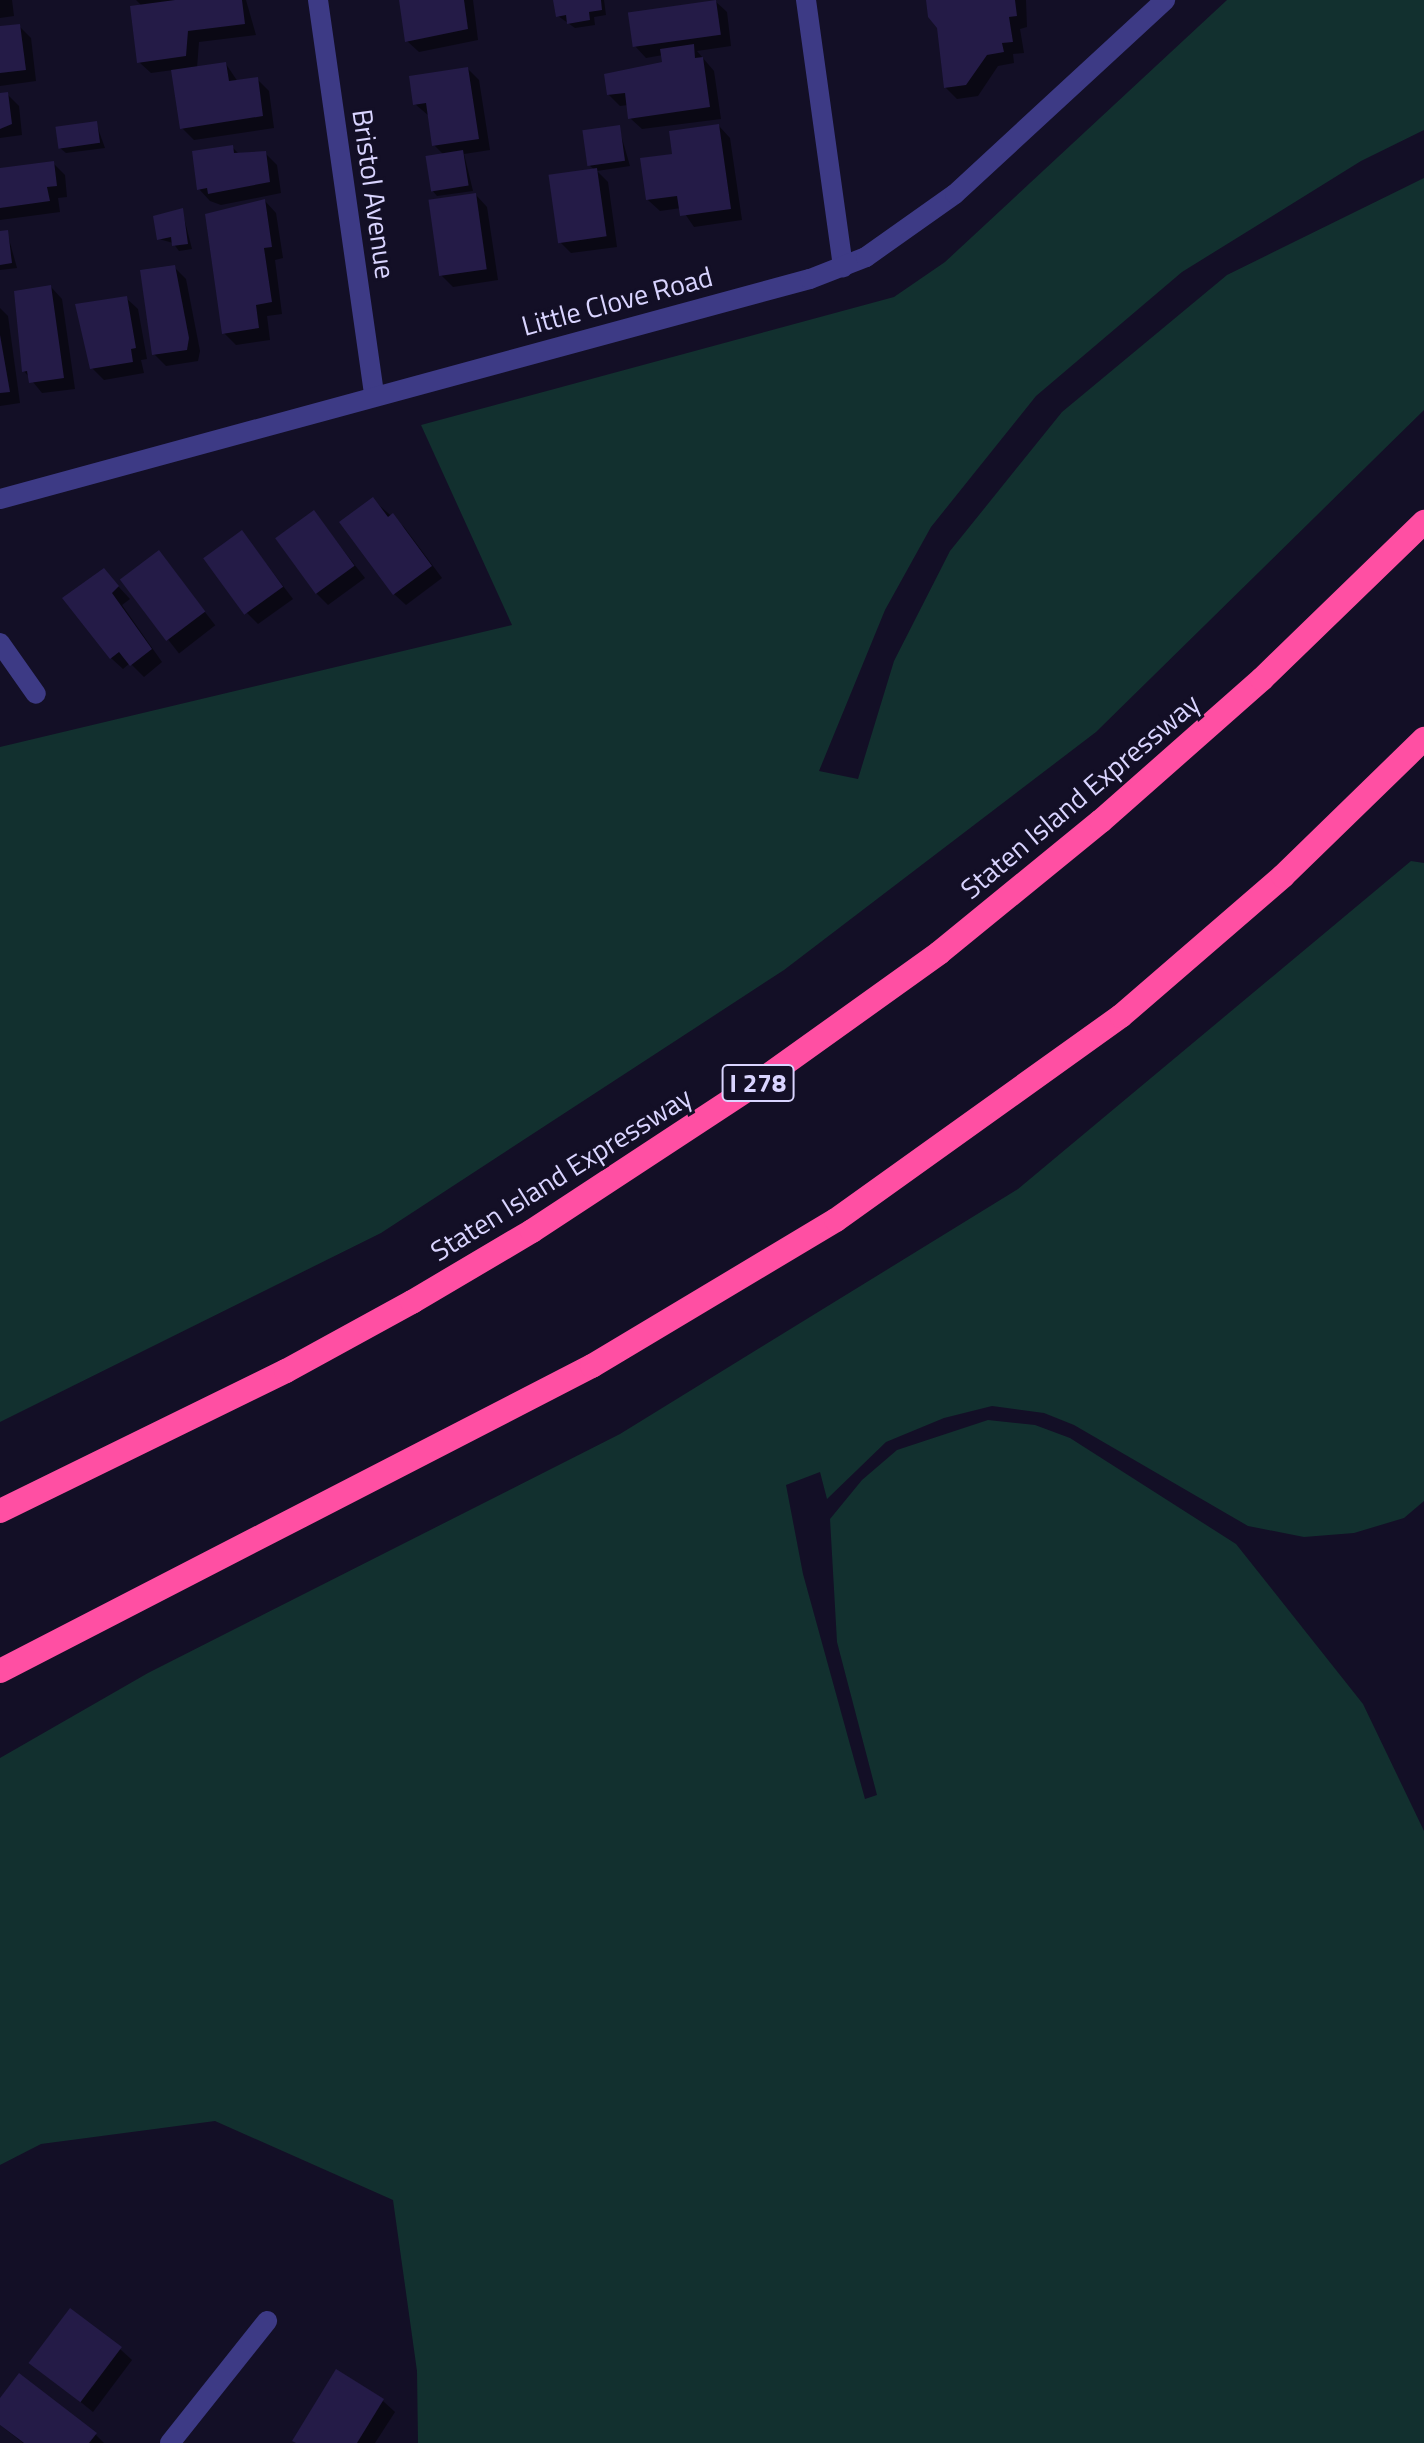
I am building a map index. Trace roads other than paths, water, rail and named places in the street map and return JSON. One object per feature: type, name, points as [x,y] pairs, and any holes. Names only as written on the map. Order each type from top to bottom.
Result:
[{"type":"highway","name":"Staten Island Expressway","points":[[0,1511],[286,1371],[412,1302],[532,1231],[766,1077],[939,953],[1101,821],[1262,679],[1424,522]]},
{"type":"highway","points":[[0,1671],[592,1366],[836,1220],[1121,1016],[1283,876],[1424,739]]},
{"type":"street","name":"Bristol Avenue","points":[[318,0],[374,395]]},
{"type":"street","points":[[806,0],[843,267]]},
{"type":"street","name":"Little Clove Road","points":[[0,499],[843,267],[890,244],[955,194],[1165,0]]},
{"type":"street","points":[[0,643],[36,694]]},
{"type":"street","points":[[170,2443],[267,2321]]}]
